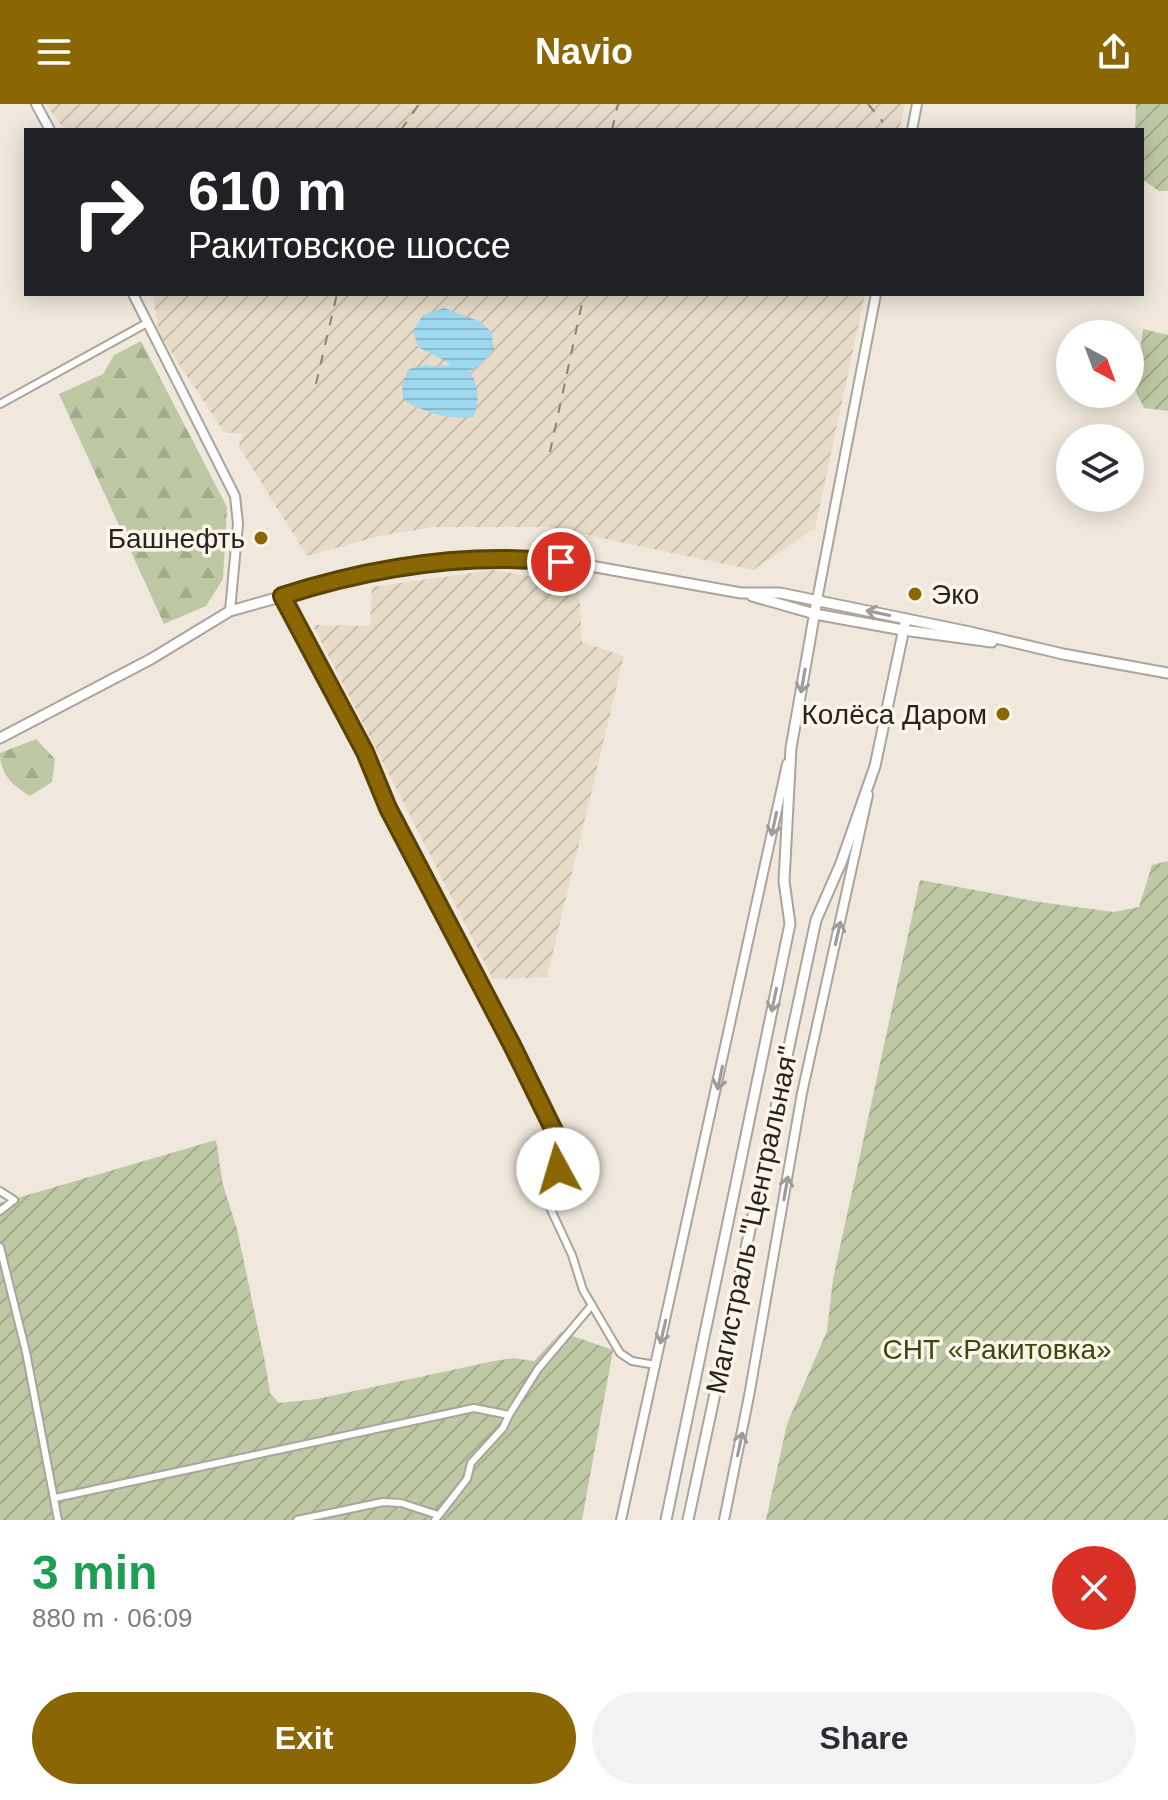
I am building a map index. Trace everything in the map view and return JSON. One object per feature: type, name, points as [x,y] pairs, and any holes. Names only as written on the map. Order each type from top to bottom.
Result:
[{"type":"main road","points":[[36,104],[49,128]]},
{"type":"main road","points":[[912,128],[917,104]]},
{"type":"main road","points":[[134,296],[235,496],[238,524],[230,611]]},
{"type":"main road","points":[[817,600],[876,296]]},
{"type":"main road","points":[[0,738],[151,659],[230,611],[373,571],[478,558],[585,565],[741,593],[777,606],[815,614],[973,641],[1008,643]]},
{"type":"main road","points":[[741,593],[780,593],[970,632],[1008,643],[1168,673]]},
{"type":"main road","name":"Магистраль \"Центральная\"","points":[[666,1520],[790,924],[784,881],[791,748],[817,600]]},
{"type":"main road","name":"Магистраль \"Центральная\"","points":[[688,1520],[816,920],[841,863],[875,766],[906,619]]},
{"type":"main road","points":[[621,1520],[791,748]]},
{"type":"main road","points":[[724,1520],[802,1093],[875,766]]},
{"type":"street","points":[[0,404],[147,323]]},
{"type":"street","points":[[282,596],[365,752],[388,808],[563,1149],[546,1199],[572,1255],[583,1290],[620,1353],[632,1361],[656,1365]]},
{"type":"street","points":[[0,1191],[14,1200],[0,1211]]},
{"type":"street","points":[[0,1247],[26,1352],[58,1520]]},
{"type":"street","points":[[297,1520],[383,1502],[401,1503],[437,1518],[467,1479],[471,1463],[503,1428],[538,1369],[592,1305]]},
{"type":"street","points":[[55,1498],[474,1408],[509,1415]]},
{"type":"shaded area","points":[[46,104],[905,104],[899,128],[64,128]]},
{"type":"shaded area","points":[[153,296],[865,296],[815,528],[753,570],[549,527],[434,527],[379,536],[307,556],[239,447],[242,434],[224,432],[159,334]]},
{"type":"shaded area","points":[[494,570],[579,585],[582,642],[624,656],[547,977],[493,979],[313,625],[370,626],[372,587]]},
{"type":"green space","points":[[1136,104],[1168,104],[1168,191],[1159,191],[1144,180],[1144,128],[1135,128]]},
{"type":"green space","points":[[1144,329],[1168,335],[1168,411],[1144,408]]},
{"type":"green space","points":[[141,341],[227,507],[223,579],[206,606],[164,624],[59,394],[103,374],[114,355]]},
{"type":"green space","points":[[36,739],[55,759],[52,782],[30,796],[9,779],[2,767],[0,753]]},
{"type":"green space","name":"СНТ «Ракитовка»","points":[[1168,861],[1168,1520],[766,1520],[787,1424],[827,1331],[833,1279],[920,880],[1114,912],[1139,907],[1152,865]]},
{"type":"green space","points":[[216,1140],[223,1185],[237,1229],[270,1393],[279,1403],[317,1399],[494,1361],[513,1358],[534,1361],[561,1332],[613,1350],[582,1520],[0,1520],[0,1203]]},
{"type":"water","points":[[444,308],[478,321],[491,331],[494,349],[480,365],[469,371],[478,393],[474,417],[437,414],[403,399],[402,386],[408,370],[451,364],[418,347],[413,331],[423,315]]},
{"type":"railway","points":[[402,128],[419,104]]},
{"type":"railway","points":[[612,128],[618,104]]},
{"type":"railway","points":[[868,104],[883,122]]},
{"type":"railway","points":[[316,384],[337,296]]},
{"type":"railway","points":[[550,452],[584,296]]},
{"type":"place","name":"Башнефть","points":[[261,538]]},
{"type":"place","name":"Эко","points":[[915,594]]},
{"type":"place","name":"Колёса Даром","points":[[1003,714]]},
{"type":"route","points":[[558,1169],[563,1149],[388,808],[365,752],[282,596],[373,571],[434,563],[478,558],[561,562]]}]
